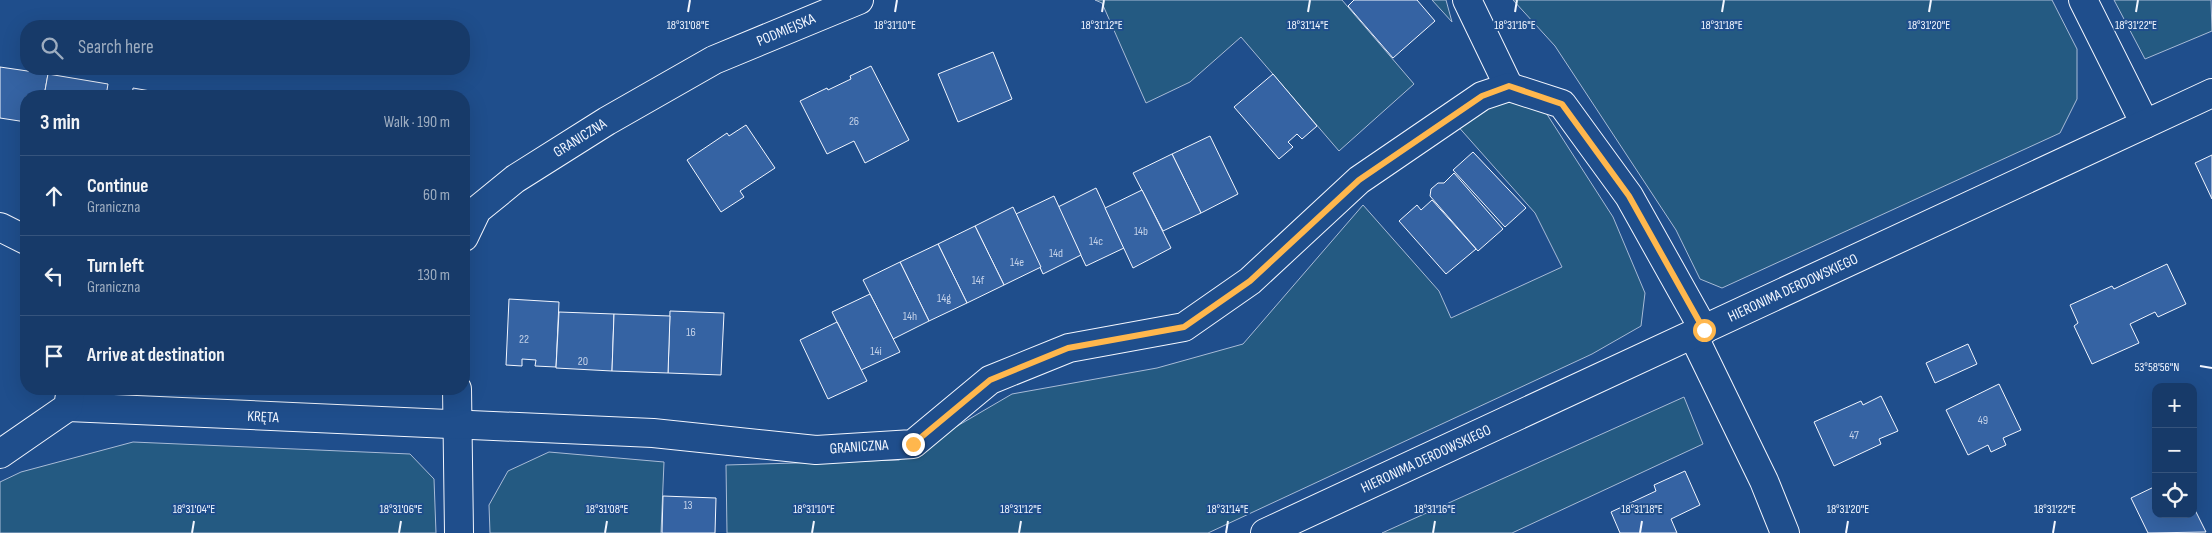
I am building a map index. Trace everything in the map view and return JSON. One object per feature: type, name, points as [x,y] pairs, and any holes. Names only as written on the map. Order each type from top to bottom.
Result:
[{"type":"street","name":"PODMIEJSKA","points":[[714,60],[859,0]]},
{"type":"street","points":[[1467,0],[1509,86],[1562,104],[1629,196],[1699,332],[1785,533]]},
{"type":"street","points":[[2083,0],[2145,124]]},
{"type":"street","name":"GRANICZNA","points":[[470,224],[477,210],[515,179],[607,121],[714,60]]},
{"type":"street","name":"GRANICZNA","points":[[458,426],[653,434],[816,450],[913,444],[990,380],[1068,348],[1184,327],[1250,281],[1359,180],[1482,96],[1509,86]]},
{"type":"street","name":"HIERONIMA DERDOWSKIEGO","points":[[1265,533],[2212,93]]},
{"type":"street","points":[[0,227],[20,237]]},
{"type":"street","points":[[457,395],[459,533]]},
{"type":"street","name":"KRĘTA","points":[[0,454],[69,398],[458,426]]},
{"type":"shaded area","points":[[1095,0],[1342,0],[1414,84],[1339,151],[1241,37],[1190,82],[1146,103],[1102,3]]},
{"type":"shaded area","points":[[1432,0],[1446,0],[1452,22]]},
{"type":"shaded area","points":[[1513,0],[2052,0],[2077,49],[2077,99],[2060,133],[1722,288],[1700,279],[1676,230],[1555,46]]},
{"type":"shaded area","points":[[2114,0],[2211,0],[2212,31],[2145,59]]},
{"type":"shaded area","points":[[1505,96],[1541,105],[1613,217],[1645,293],[1641,326],[1592,354],[1208,533],[727,533],[726,465],[899,460],[1012,394],[1157,368],[1243,344],[1363,205],[1439,291],[1451,318],[1562,267],[1535,213],[1455,123]]},
{"type":"shaded area","points":[[1684,397],[1703,444],[1512,533],[1382,533]]},
{"type":"shaded area","points":[[133,442],[410,454],[434,479],[436,533],[0,533],[0,482],[21,472]]},
{"type":"shaded area","points":[[549,452],[664,462],[661,533],[490,533],[489,505],[508,471]]},
{"type":"building","points":[[1354,0],[1417,0],[1435,21],[1393,58],[1348,6]]},
{"type":"building","points":[[993,52],[1012,99],[958,122],[938,74]]},
{"type":"building","points":[[871,66],[909,140],[865,163],[854,141],[827,154],[800,101],[851,79],[850,76]]},
{"type":"building","points":[[0,67],[20,70],[20,75],[48,75],[45,90],[20,90],[20,121],[0,118]]},
{"type":"building","points":[[1273,74],[1317,126],[1302,139],[1297,134],[1288,142],[1293,147],[1279,159],[1234,107]]},
{"type":"building","points":[[48,75],[108,84],[107,90],[45,90]]},
{"type":"building","points":[[746,125],[775,168],[740,191],[744,197],[721,212],[687,160],[727,133],[729,136]]},
{"type":"building","points":[[1210,136],[1238,194],[1201,213],[1172,154]]},
{"type":"building","points":[[1473,152],[1526,208],[1505,227],[1453,170]]},
{"type":"building","points":[[1172,154],[1201,213],[1163,231],[1133,173]]},
{"type":"building","points":[[2212,155],[2212,199],[2195,163]]},
{"type":"building","points":[[1454,173],[1503,229],[1478,251],[1430,196],[1431,189],[1438,183],[1444,183]]},
{"type":"building","points":[[1096,188],[1124,248],[1086,266],[1058,207]]},
{"type":"building","points":[[1142,190],[1171,248],[1133,268],[1105,208]]},
{"type":"building","points":[[1054,196],[1081,255],[1043,274],[1016,214]]},
{"type":"building","points":[[1432,200],[1476,249],[1446,274],[1399,221],[1417,205],[1421,210]]},
{"type":"building","points":[[1013,207],[1041,267],[1004,285],[975,226]]},
{"type":"building","points":[[975,226],[1004,285],[967,303],[938,244]]},
{"type":"building","points":[[938,244],[967,303],[929,321],[900,262]]},
{"type":"building","points":[[900,262],[929,321],[893,339],[863,280]]},
{"type":"building","points":[[2167,264],[2186,304],[2158,317],[2155,312],[2130,324],[2139,343],[2092,364],[2074,326],[2078,323],[2070,305],[2112,286],[2114,289]]},
{"type":"building","points":[[870,294],[900,352],[861,370],[832,312]]},
{"type":"building","points":[[509,299],[559,302],[556,367],[535,366],[536,360],[522,359],[522,366],[506,365]]},
{"type":"building","points":[[670,311],[724,313],[721,375],[668,373]]},
{"type":"building","points":[[559,312],[614,314],[612,371],[556,368]]},
{"type":"building","points":[[614,314],[670,316],[668,373],[612,371]]},
{"type":"building","points":[[837,322],[867,381],[828,399],[800,340]]},
{"type":"building","points":[[1968,344],[1977,364],[1935,383],[1926,363]]},
{"type":"building","points":[[1999,384],[2021,430],[2003,438],[2006,445],[1991,452],[1988,445],[1968,455],[1946,410]]},
{"type":"building","points":[[1881,396],[1898,431],[1879,439],[1881,444],[1834,466],[1814,422],[1861,401],[1863,405]]},
{"type":"building","points":[[1685,471],[1700,505],[1671,519],[1677,533],[1620,533],[1611,512],[1656,491],[1654,485]]},
{"type":"building","points":[[2152,488],[2152,518],[2197,518],[2197,514],[2206,532],[2148,533],[2131,498]]},
{"type":"building","points":[[663,496],[716,498],[715,533],[662,533]]},
{"type":"route","points":[[913,444],[990,380],[1068,348],[1184,327],[1250,281],[1359,180],[1482,96],[1509,86],[1562,104],[1629,196],[1704,330]]}]
